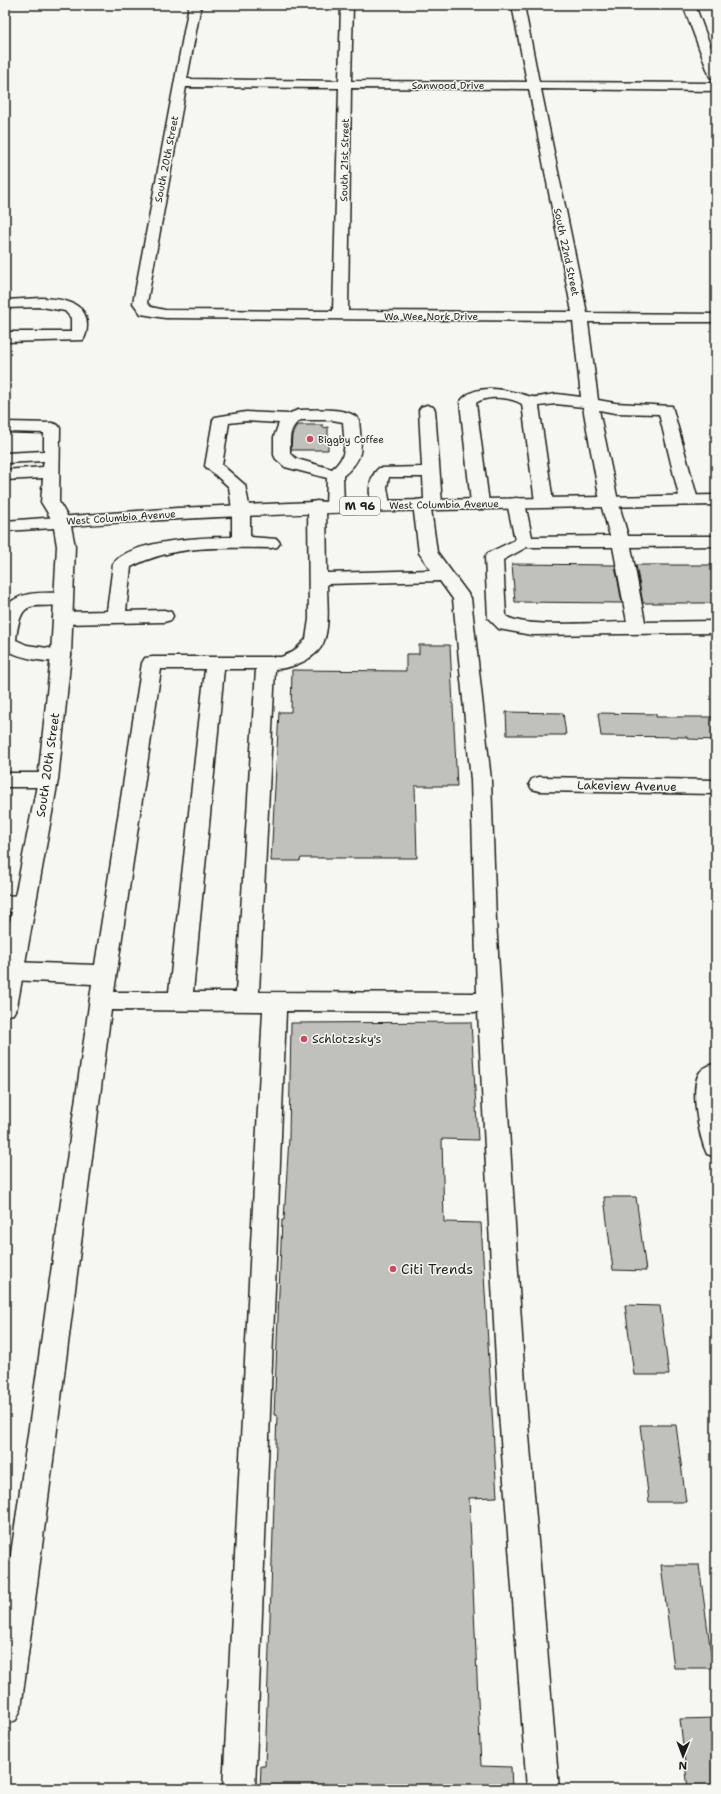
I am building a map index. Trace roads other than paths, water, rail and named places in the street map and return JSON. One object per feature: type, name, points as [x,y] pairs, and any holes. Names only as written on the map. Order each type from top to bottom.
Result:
[{"type":"street","name":"South 20th Street","points":[[146,311],[140,303],[195,5]]},
{"type":"street","name":"South 21st Street","points":[[340,316],[347,5]]},
{"type":"street","name":"South 22nd Street","points":[[518,5],[532,85],[580,317],[590,403],[609,501],[621,542],[637,628]]},
{"type":"street","points":[[689,5],[716,77]]},
{"type":"street","name":"Sanwood Drive","points":[[180,83],[716,87]]},
{"type":"street","points":[[5,304],[54,303],[66,306],[76,312],[79,322],[78,337],[5,337]]},
{"type":"street","name":"Wa Wee Nork Drive","points":[[146,311],[165,314],[716,318]]},
{"type":"street","points":[[480,503],[468,402],[477,396],[495,394],[524,397],[530,402],[544,502]]},
{"type":"street","points":[[530,402],[556,399],[615,408],[666,409],[689,500]]},
{"type":"street","points":[[427,410],[431,472],[427,504],[428,553],[462,598],[480,772],[490,1003],[512,1400],[543,1789]]},
{"type":"street","points":[[241,543],[241,510],[237,485],[213,466],[221,420],[261,416],[289,419],[298,415],[328,415],[346,417],[351,420],[353,447],[349,463],[335,475],[335,506]]},
{"type":"street","points":[[289,419],[282,430],[282,456],[291,463],[335,475]]},
{"type":"street","name":"South 20th Street","points":[[5,427],[52,428],[50,502],[61,521],[66,546],[60,655],[48,780],[15,904],[12,971],[5,1007]]},
{"type":"street","points":[[5,458],[52,463]]},
{"type":"street","points":[[5,475],[52,463]]},
{"type":"street","points":[[381,505],[379,480],[385,472],[431,472]]},
{"type":"street","name":"West Columbia Avenue","points":[[5,526],[61,521],[317,506],[716,500]]},
{"type":"street","points":[[516,503],[524,542]]},
{"type":"street","points":[[5,1710],[101,1001],[152,663],[283,663],[300,656],[315,641],[318,619],[317,506]]},
{"type":"street","points":[[716,541],[524,542],[508,548],[494,557],[497,618],[506,625],[531,629],[716,627]]},
{"type":"street","points":[[116,617],[122,564],[134,557],[181,544],[271,543]]},
{"type":"street","points":[[318,579],[446,575]]},
{"type":"street","points":[[60,655],[24,651],[14,648],[6,642],[6,628],[10,601],[22,601],[116,617],[164,616]]},
{"type":"street","points":[[180,1001],[215,663]]},
{"type":"street","points":[[247,1001],[266,663]]},
{"type":"street","points":[[5,780],[48,780]]},
{"type":"street","name":"Lakeview Avenue","points":[[539,784],[716,787]]},
{"type":"street","points":[[12,971],[105,975]]},
{"type":"street","points":[[101,1001],[490,1003]]},
{"type":"street","points":[[239,1789],[275,1002]]},
{"type":"street","points":[[716,1073],[709,1078],[707,1097],[716,1146]]},
{"type":"place","name":"Biggby Coffee","points":[[310,439]]},
{"type":"place","name":"Schlotzsky's","points":[[304,1039]]},
{"type":"place","name":"Citi Trends","points":[[393,1269]]}]
